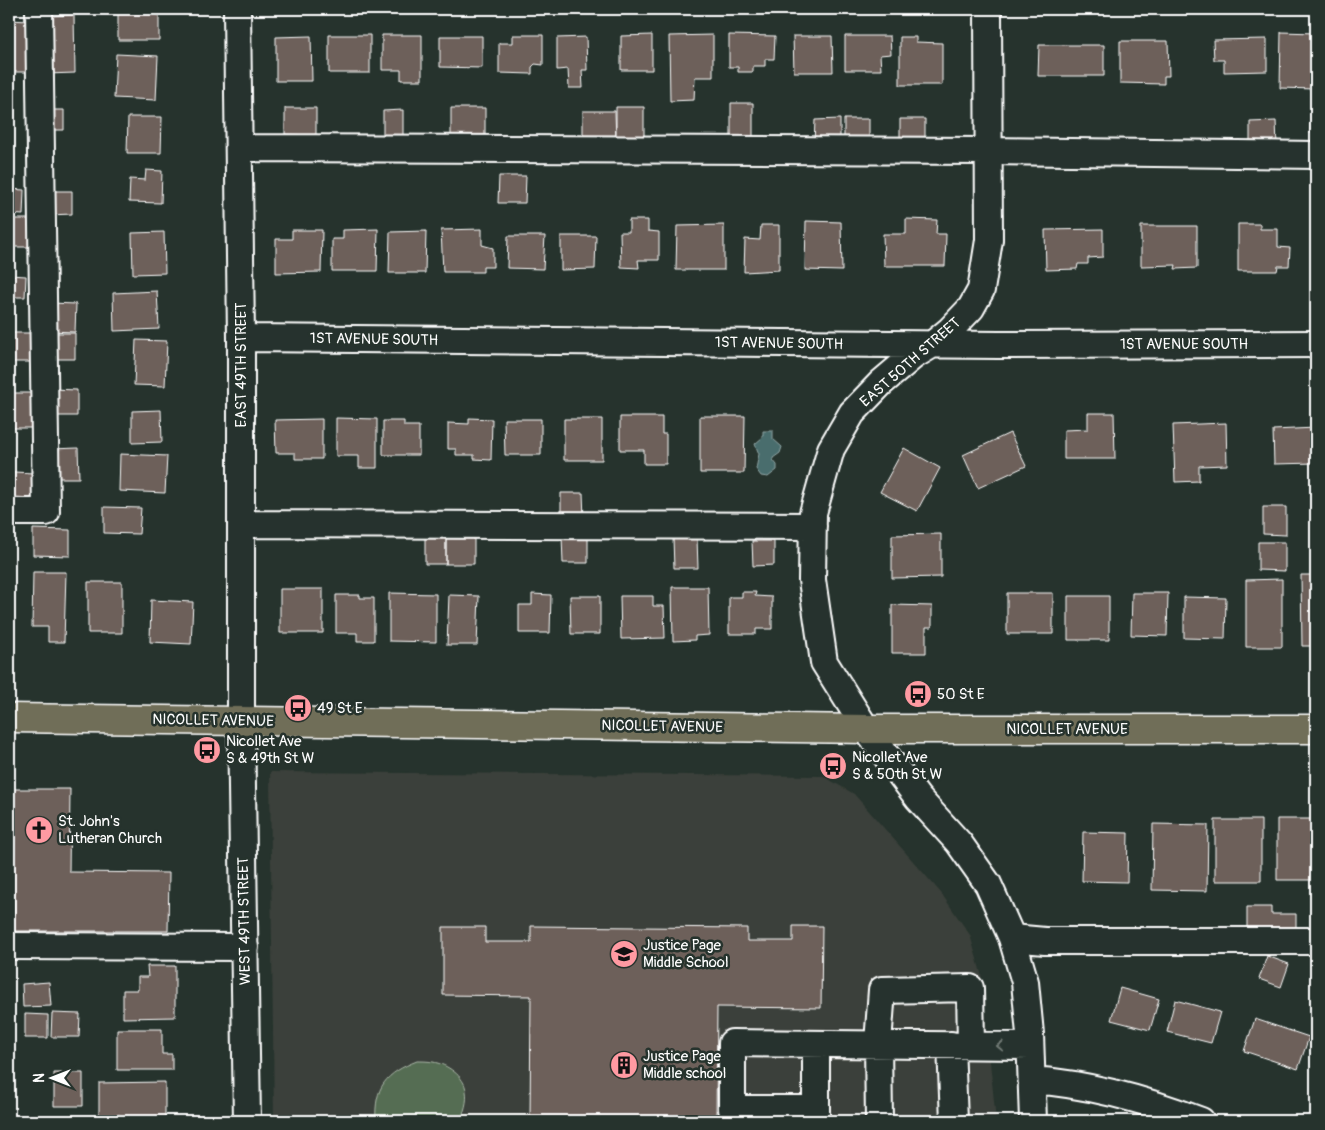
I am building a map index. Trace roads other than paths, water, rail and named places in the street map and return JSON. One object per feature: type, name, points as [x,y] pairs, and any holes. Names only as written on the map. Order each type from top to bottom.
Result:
[{"type":"main road","name":"NICOLLET AVENUE","points":[[9,718],[866,729],[1316,729]]},
{"type":"street","points":[[9,512],[46,512],[39,9]]},
{"type":"street","name":"EAST 49TH STREET","points":[[237,9],[241,338],[241,720]]},
{"type":"street","name":"EAST 50TH STREET","points":[[988,9],[989,240],[981,290],[971,308],[950,330],[881,383],[852,413],[831,449],[813,514],[812,580],[824,662],[866,729],[918,798],[959,843],[988,884],[1012,938],[1025,982],[1033,1121]]},
{"type":"street","points":[[239,148],[989,151],[1316,155]]},
{"type":"street","name":"1ST AVENUE SOUTH","points":[[241,338],[933,344],[1316,344]]},
{"type":"street","points":[[241,524],[813,526]]},
{"type":"street","name":"WEST 49TH STREET","points":[[241,720],[247,1121]]},
{"type":"street","points":[[1012,938],[1045,941],[1316,941]]},
{"type":"street","points":[[9,946],[245,947]]},
{"type":"street","points":[[879,1121],[878,1043],[882,990],[970,988],[961,1045],[954,1121]]},
{"type":"street","points":[[816,1044],[816,1115],[732,1109],[732,1043],[1030,1046]]},
{"type":"street","points":[[1032,1080],[1104,1090],[1201,1121]]},
{"type":"water","points":[[763,431],[773,431],[773,439],[782,447],[780,453],[773,458],[777,465],[777,470],[768,477],[761,476],[756,469],[759,454],[755,444],[763,437]]},
{"type":"place","name":"50 St E","points":[[918,694]]},
{"type":"place","name":"49 St E","points":[[298,708]]},
{"type":"place","name":"Nicollet Ave S & 49th St W","points":[[207,750]]},
{"type":"place","name":"Nicollet Ave S & 50th St W","points":[[833,766]]},
{"type":"place","name":"St. John's Lutheran Church","points":[[39,830]]},
{"type":"place","name":"Justice Page Middle School","points":[[624,954]]},
{"type":"place","name":"Justice Page Middle school","points":[[624,1065]]}]
